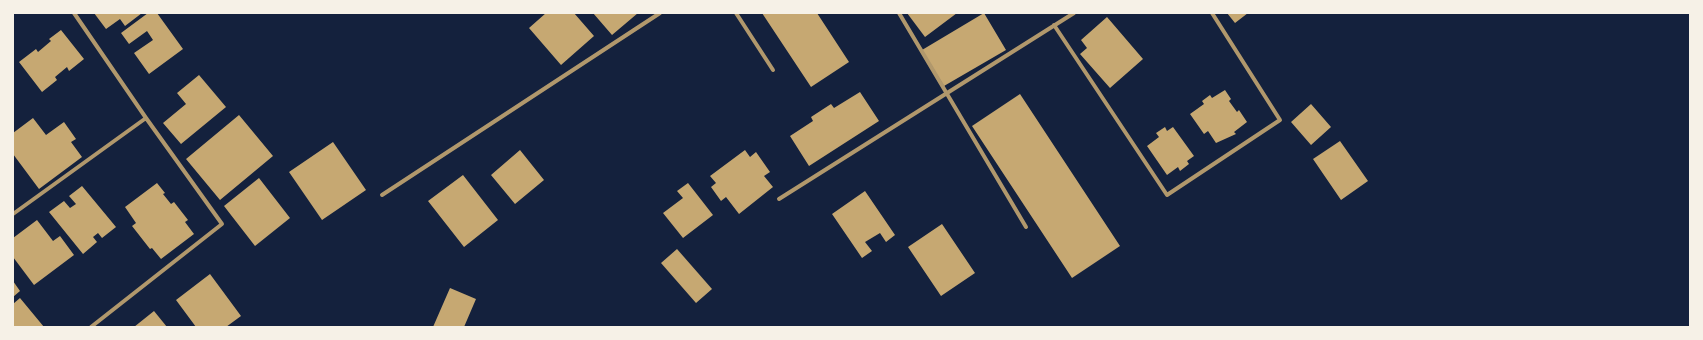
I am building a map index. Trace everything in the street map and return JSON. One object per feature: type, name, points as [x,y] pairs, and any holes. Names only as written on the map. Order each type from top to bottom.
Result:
[{"type":"street","points":[[74,13],[146,118],[222,224],[91,327]]},
{"type":"street","points":[[382,194],[660,13]]},
{"type":"street","points":[[736,13],[772,70]]},
{"type":"street","points":[[899,13],[1026,227]]},
{"type":"street","points":[[778,199],[1074,13]]},
{"type":"street","points":[[1054,25],[1168,195],[1280,120],[1212,13]]},
{"type":"street","points":[[13,214],[146,118]]},
{"type":"building","points":[[94,13],[142,13],[125,26],[120,19],[106,29]]},
{"type":"building","points":[[148,13],[157,13],[183,49],[149,74],[134,53],[153,40],[147,31],[129,44],[121,33]]},
{"type":"building","points":[[546,13],[574,13],[594,36],[561,65],[529,28]]},
{"type":"building","points":[[593,13],[638,13],[612,35]]},
{"type":"building","points":[[762,13],[817,13],[849,62],[811,87]]},
{"type":"building","points":[[907,13],[957,13],[925,37]]},
{"type":"building","points":[[984,13],[1006,50],[944,86],[922,50]]},
{"type":"building","points":[[1227,13],[1248,13],[1235,23]]},
{"type":"building","points":[[1107,17],[1143,59],[1110,88],[1080,54],[1087,48],[1081,40]]},
{"type":"building","points":[[61,30],[84,59],[69,71],[67,67],[55,77],[57,80],[42,92],[19,62],[36,49],[38,52],[51,41],[49,39]]},
{"type":"building","points":[[199,75],[226,107],[181,144],[163,123],[186,104],[177,93]]},
{"type":"building","points":[[1225,90],[1231,99],[1229,101],[1237,112],[1239,110],[1247,122],[1234,132],[1236,134],[1216,143],[1208,131],[1204,134],[1190,114],[1204,104],[1202,101],[1210,95],[1212,98]]},
{"type":"building","points":[[860,92],[879,121],[809,166],[790,136],[813,121],[811,117],[831,104],[834,108]]},
{"type":"building","points":[[1020,94],[1120,246],[1072,278],[972,126]]},
{"type":"building","points":[[1311,104],[1331,127],[1311,145],[1291,122]]},
{"type":"building","points":[[239,115],[273,156],[220,200],[186,159]]},
{"type":"building","points":[[33,118],[46,135],[64,122],[76,139],[71,142],[82,157],[39,189],[13,154],[13,133]]},
{"type":"building","points":[[1165,127],[1167,131],[1173,127],[1194,156],[1187,161],[1189,164],[1180,171],[1178,167],[1167,175],[1147,146],[1159,137],[1156,133]]},
{"type":"building","points":[[1340,141],[1368,181],[1341,200],[1313,159]]},
{"type":"building","points":[[333,142],[366,190],[322,220],[289,172]]},
{"type":"building","points":[[520,150],[544,180],[515,204],[491,175]]},
{"type":"building","points":[[745,150],[750,157],[756,152],[770,172],[764,176],[773,187],[739,214],[726,197],[721,201],[711,187],[716,183],[710,176]]},
{"type":"building","points":[[463,175],[498,220],[464,247],[428,201]]},
{"type":"building","points":[[259,178],[290,218],[255,246],[224,206]]},
{"type":"building","points":[[157,183],[171,204],[174,202],[188,220],[185,222],[194,234],[161,259],[152,248],[150,249],[132,226],[136,223],[125,207]]},
{"type":"building","points":[[688,183],[713,215],[683,238],[663,213],[683,198],[677,191]]},
{"type":"building","points":[[82,186],[116,227],[102,238],[98,233],[93,237],[97,242],[83,254],[49,212],[64,201],[70,208],[76,204],[69,196]]},
{"type":"building","points":[[865,191],[895,235],[886,242],[880,233],[865,242],[872,251],[862,258],[832,214]]},
{"type":"building","points":[[37,220],[53,241],[60,236],[74,255],[34,285],[13,257],[13,238]]},
{"type":"building","points":[[942,224],[975,273],[941,296],[908,247]]},
{"type":"building","points":[[677,249],[712,289],[696,303],[661,263]]},
{"type":"building","points":[[210,274],[241,316],[226,327],[196,327],[176,300]]},
{"type":"building","points":[[13,281],[20,291],[13,297]]},
{"type":"building","points":[[450,288],[476,299],[464,327],[433,327]]},
{"type":"building","points":[[20,298],[44,327],[13,327],[13,304]]},
{"type":"building","points":[[154,311],[167,327],[134,327]]}]
